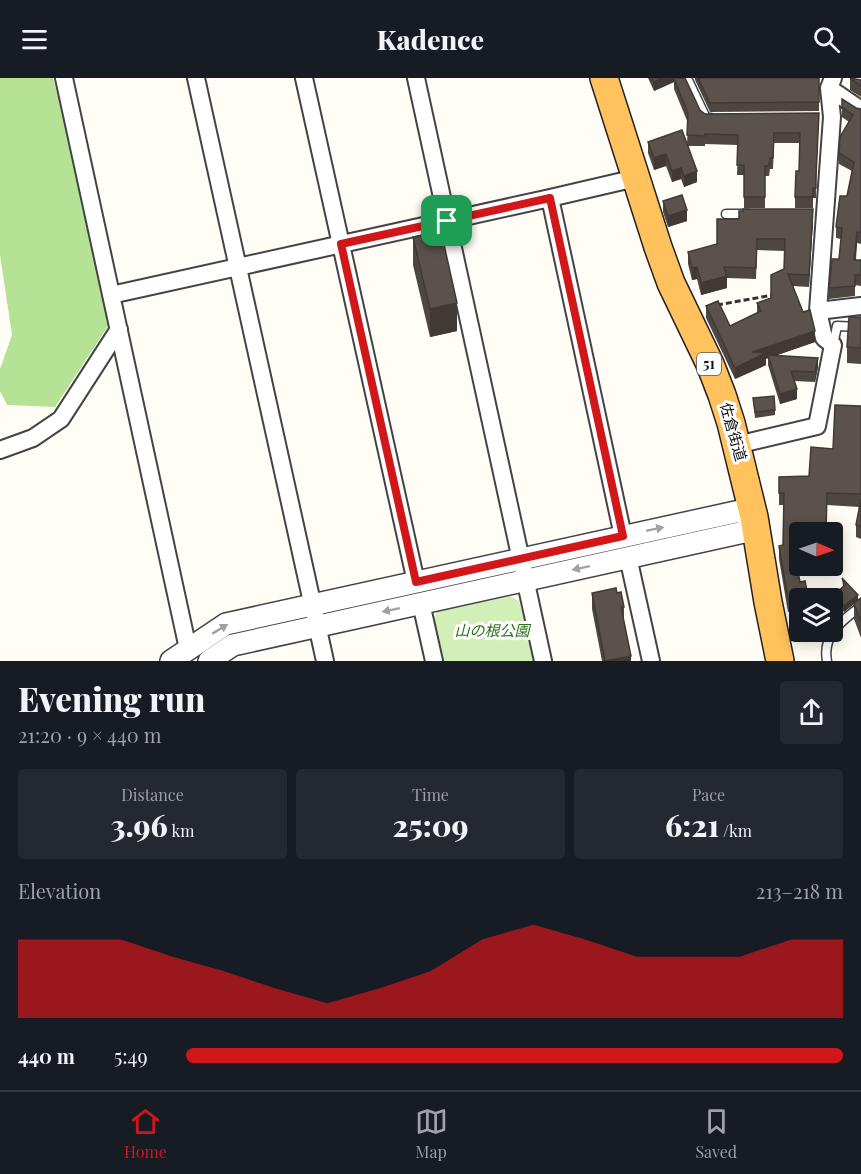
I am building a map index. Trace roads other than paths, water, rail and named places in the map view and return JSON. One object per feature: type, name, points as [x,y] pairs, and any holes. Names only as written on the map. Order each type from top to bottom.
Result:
[{"type":"highway","name":"佐倉街道","points":[[604,78],[671,283],[710,364],[722,395],[737,445],[754,517],[780,661]]},
{"type":"street","points":[[64,78],[188,649]]},
{"type":"street","points":[[196,78],[325,661]]},
{"type":"street","points":[[304,78],[416,582]]},
{"type":"street","points":[[416,78],[543,661]]},
{"type":"street","points":[[831,83],[861,110]]},
{"type":"street","points":[[737,445],[817,426],[833,345],[824,338],[818,311],[819,214],[826,117],[831,83]]},
{"type":"street","points":[[111,295],[636,178]]},
{"type":"street","points":[[550,198],[623,536]]},
{"type":"street","points":[[818,311],[861,306]]},
{"type":"street","points":[[0,450],[33,438],[62,419],[119,329]]},
{"type":"street","points":[[171,661],[226,624],[740,511],[754,517],[744,532],[233,645],[208,661]]},
{"type":"street","points":[[628,557],[651,661]]},
{"type":"street","points":[[421,603],[434,661]]},
{"type":"lane","points":[[687,78],[706,118],[718,118]]},
{"type":"lane","points":[[726,214],[759,214]]},
{"type":"lane","points":[[833,345],[837,326],[861,327]]},
{"type":"lane","points":[[827,661],[825,652],[829,637],[841,622],[861,606]]},
{"type":"park label","name":"山の根公園","points":[[492,631]]}]
